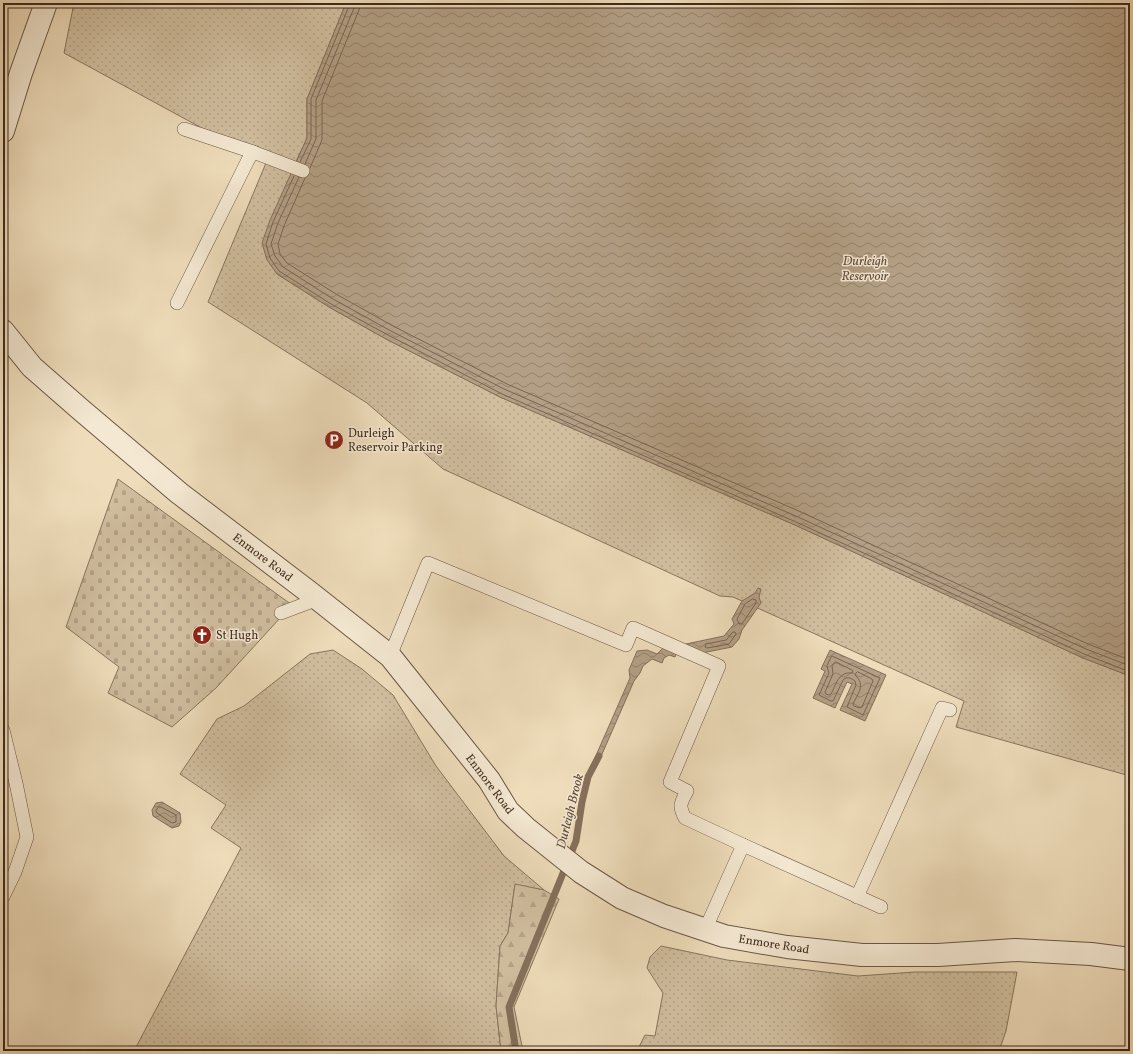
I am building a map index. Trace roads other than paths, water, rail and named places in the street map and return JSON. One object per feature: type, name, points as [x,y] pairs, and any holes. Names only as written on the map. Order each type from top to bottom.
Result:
[{"type":"street","points":[[3,131],[21,73],[46,3]]},
{"type":"street","name":"Enmore Road","points":[[3,331],[32,367],[178,493],[318,599],[390,656],[489,780],[508,811],[553,851],[581,872],[622,898],[664,916],[724,936],[787,948],[862,955],[938,955],[1015,950],[1091,954],[1130,959]]},
{"type":"lane","points":[[184,129],[253,152],[303,171]]},
{"type":"lane","points":[[178,303],[253,152]]},
{"type":"lane","points":[[390,656],[428,563],[626,645],[634,628],[719,666],[670,782],[687,791],[680,809],[685,818],[880,907]]},
{"type":"lane","points":[[281,613],[318,599]]},
{"type":"lane","points":[[857,897],[942,708],[950,710]]},
{"type":"lane","points":[[3,730],[27,837],[15,872],[3,897]]},
{"type":"lane","points":[[705,930],[743,845]]},
{"type":"water","name":"Durleigh Reservoir","points":[[346,3],[1130,3],[1130,676],[1083,658],[795,525],[500,397],[386,339],[329,307],[277,274],[267,260],[262,243],[270,220],[307,138],[307,99]]},
{"type":"water","points":[[758,588],[761,589],[759,597],[761,603],[742,630],[739,639],[732,647],[702,653],[686,644],[724,636],[734,624],[732,619],[742,601],[755,593]]},
{"type":"water","points":[[664,647],[677,653],[675,657],[669,655],[664,658],[662,663],[652,659],[643,666],[634,681],[599,761],[595,763],[594,760],[630,678],[629,670],[637,651],[647,650],[657,654]]},
{"type":"water","points":[[830,650],[886,675],[865,721],[840,710],[852,684],[847,682],[835,708],[813,698],[825,671],[821,669]]},
{"type":"water","points":[[162,802],[180,813],[181,822],[179,826],[172,828],[153,816],[152,810],[156,803]]},
{"type":"waterway","name":"Durleigh Brook","points":[[516,1051],[509,1007],[576,841],[582,802],[588,777],[599,756]]},
{"type":"place","name":"Durleigh Reservoir Parking","points":[[334,440]]},
{"type":"place","name":"St Hugh","points":[[202,635]]}]
